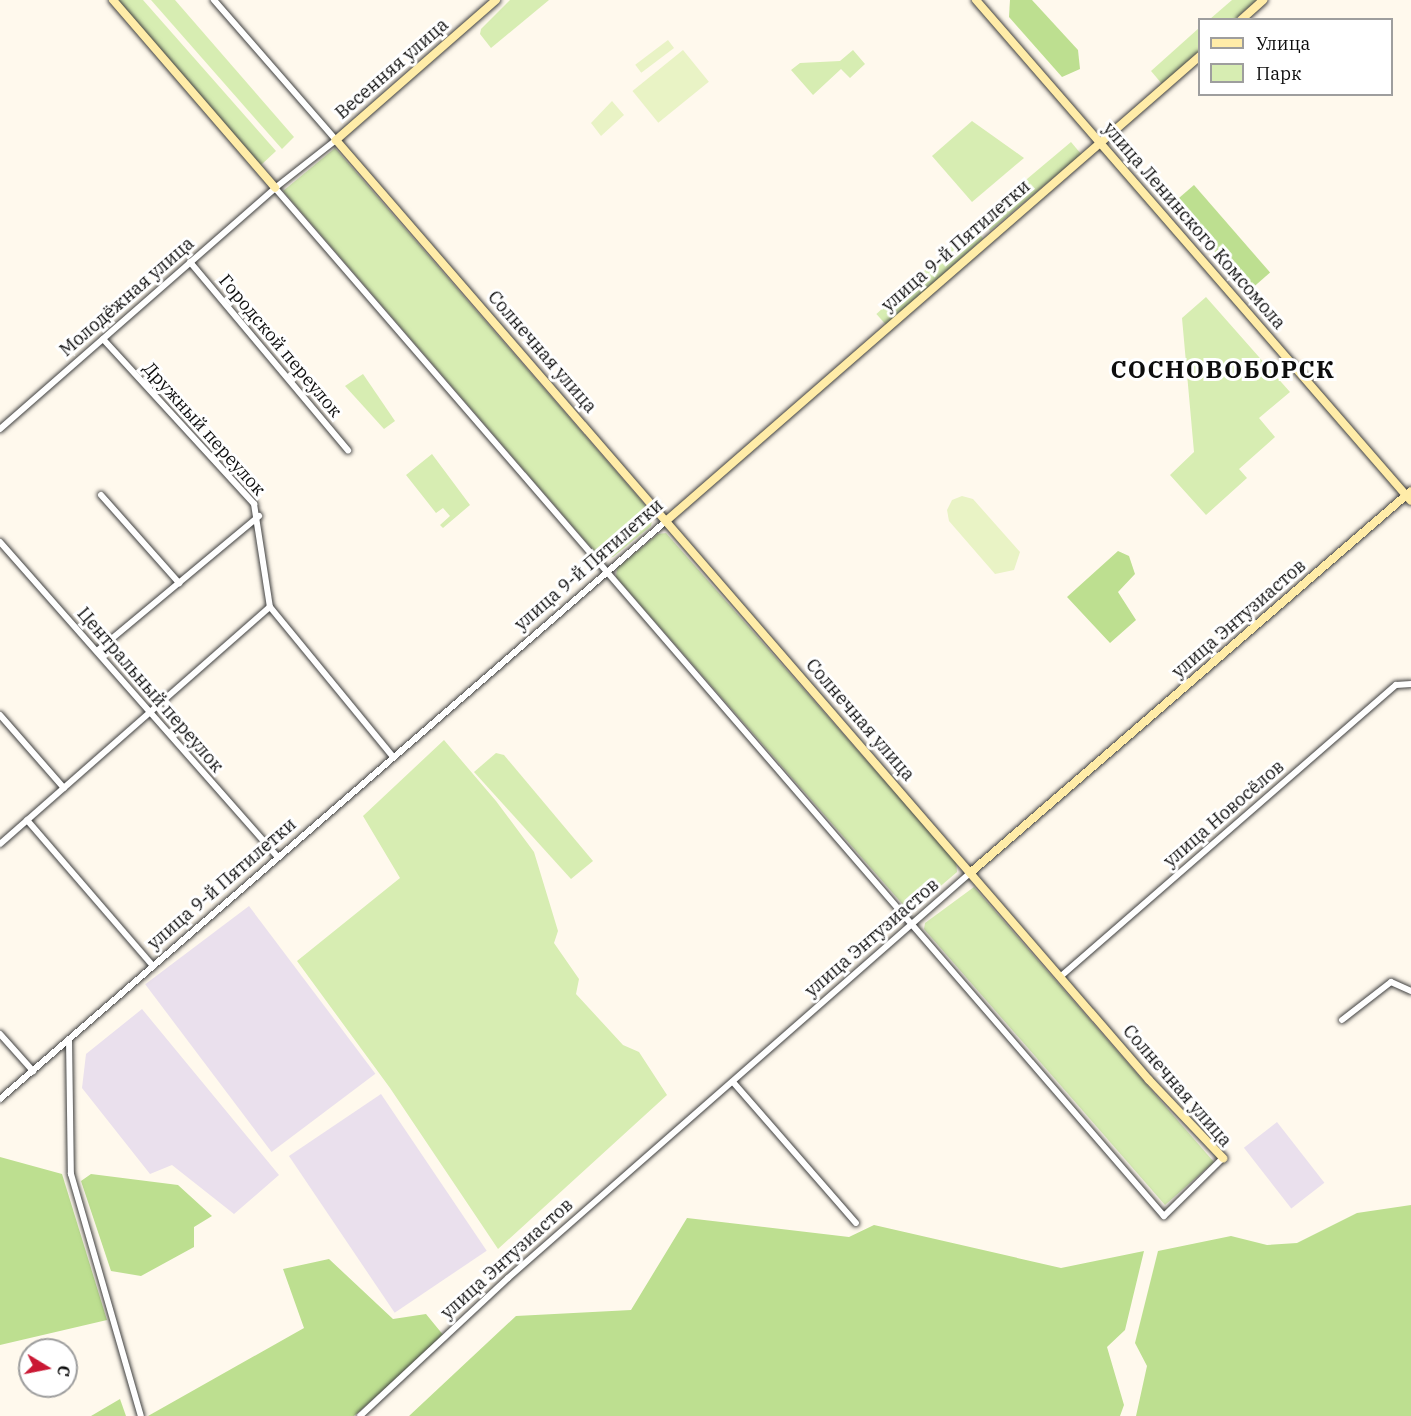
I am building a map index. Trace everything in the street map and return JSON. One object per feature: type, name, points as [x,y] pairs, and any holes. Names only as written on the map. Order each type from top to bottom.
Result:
[{"type":"street","points":[[113,0],[274,188]]},
{"type":"street","name":"Солнечная улица","points":[[214,0],[1060,977],[1223,1158],[1164,1216],[274,188]]},
{"type":"street","name":"Весенняя улица","points":[[336,140],[496,0]]},
{"type":"street","name":"улица Ленинского Комсомола","points":[[976,0],[1409,496]]},
{"type":"street","points":[[1243,18],[1263,0]]},
{"type":"street","name":"улица 9-й Пятилетки","points":[[0,1099],[1198,58]]},
{"type":"street","name":"Молодёжная улица","points":[[0,429],[274,188],[336,140]]},
{"type":"street","name":"Городской переулок","points":[[190,262],[348,450]]},
{"type":"street","name":"Дружный переулок","points":[[103,339],[254,504],[259,516],[270,608]]},
{"type":"street","points":[[100,495],[179,584]]},
{"type":"street","name":"улица Энтузиастов","points":[[360,1416],[508,1278],[970,873],[1409,496]]},
{"type":"street","points":[[97,651],[259,516]]},
{"type":"street","name":"Центральный переулок","points":[[0,542],[150,709],[278,857]]},
{"type":"street","points":[[0,844],[150,709],[270,608],[393,757]]},
{"type":"street","name":"улица Новосёлов","points":[[1060,977],[1396,685],[1411,684]]},
{"type":"street","points":[[0,715],[64,788]]},
{"type":"street","points":[[27,820],[153,966]]},
{"type":"street","points":[[1342,1020],[1391,982],[1411,991]]},
{"type":"street","points":[[0,1034],[33,1071]]},
{"type":"street","points":[[69,1039],[71,1174],[141,1416]]},
{"type":"street","points":[[733,1082],[856,1223]]},
{"type":"shaded area","points":[[249,906],[375,1074],[272,1152],[145,984]]},
{"type":"shaded area","points":[[142,1009],[279,1175],[234,1214],[172,1165],[150,1174],[82,1088],[86,1054]]},
{"type":"shaded area","points":[[381,1094],[487,1251],[395,1313],[289,1156]]},
{"type":"shaded area","points":[[1277,1122],[1324,1183],[1291,1209],[1244,1148]]},
{"type":"green space","points":[[118,0],[143,0],[276,151],[261,165]]},
{"type":"green space","points":[[151,0],[175,0],[294,137],[282,149]]},
{"type":"green space","points":[[510,0],[549,0],[491,48],[480,34],[481,29]]},
{"type":"green space","points":[[1010,0],[1032,0],[1078,50],[1080,69],[1062,77],[1009,17]]},
{"type":"green space","points":[[1232,0],[1257,0],[1236,18],[1211,18]]},
{"type":"green space","points":[[1198,29],[1198,52],[1162,84],[1151,71]]},
{"type":"green space","points":[[668,40],[674,48],[641,73],[635,65]]},
{"type":"green space","points":[[683,50],[709,82],[658,123],[632,91]]},
{"type":"green space","points":[[853,50],[865,64],[850,78],[841,69],[813,95],[791,70],[800,63],[840,61]]},
{"type":"green space","points":[[612,101],[624,115],[601,136],[591,123]]},
{"type":"green space","points":[[972,121],[1024,158],[972,202],[932,156]]},
{"type":"green space","points":[[1071,142],[1081,154],[990,231],[980,218]]},
{"type":"green space","points":[[335,148],[653,514],[651,526],[613,557],[601,559],[283,191]]},
{"type":"green space","points":[[1194,185],[1270,273],[1249,291],[1173,203]]},
{"type":"green space","points":[[973,227],[983,238],[886,325],[876,314]]},
{"type":"green space","points":[[1206,297],[1290,392],[1259,418],[1275,437],[1239,469],[1247,478],[1206,515],[1170,475],[1194,452],[1182,318]]},
{"type":"green space","points":[[363,374],[395,421],[384,429],[345,386]]},
{"type":"green space","points":[[432,454],[470,505],[443,528],[440,525],[450,516],[443,508],[436,513],[406,475]]},
{"type":"green space","points":[[962,496],[973,499],[1020,552],[1014,570],[995,574],[949,521],[947,510],[952,500]]},
{"type":"green space","points":[[666,533],[956,862],[957,872],[915,908],[905,907],[616,577],[617,568],[658,534]]},
{"type":"green space","points":[[1118,551],[1129,556],[1135,574],[1118,592],[1136,620],[1110,643],[1067,597]]},
{"type":"green space","points":[[444,740],[496,801],[534,852],[558,931],[554,943],[579,979],[576,994],[623,1045],[639,1052],[667,1095],[498,1249],[390,1088],[297,961],[400,878],[363,816]]},
{"type":"green space","points":[[496,753],[504,755],[593,861],[571,879],[474,772]]},
{"type":"green space","points":[[974,887],[1214,1162],[1165,1205],[924,929],[925,923]]},
{"type":"green space","points":[[0,1157],[62,1174],[107,1320],[30,1338],[18,1338],[18,1341],[0,1345]]},
{"type":"green space","points":[[91,1174],[178,1185],[212,1216],[194,1227],[194,1247],[141,1276],[111,1271],[81,1181]]},
{"type":"green space","points":[[1411,1205],[1411,1416],[1136,1416],[1147,1366],[1135,1343],[1158,1251],[1231,1236],[1267,1245],[1297,1243],[1357,1213]]},
{"type":"green space","points":[[687,1218],[849,1237],[874,1225],[1061,1268],[1144,1251],[1125,1330],[1107,1347],[1124,1405],[1120,1416],[409,1416],[516,1316],[631,1310]]},
{"type":"green space","points":[[329,1259],[393,1319],[426,1314],[444,1336],[354,1416],[148,1416],[304,1328],[283,1269]]},
{"type":"green space","points":[[120,1399],[126,1416],[91,1416]]},
{"type":"district","name":"СОСНОВОБОРСК","points":[[1223,370]]}]
